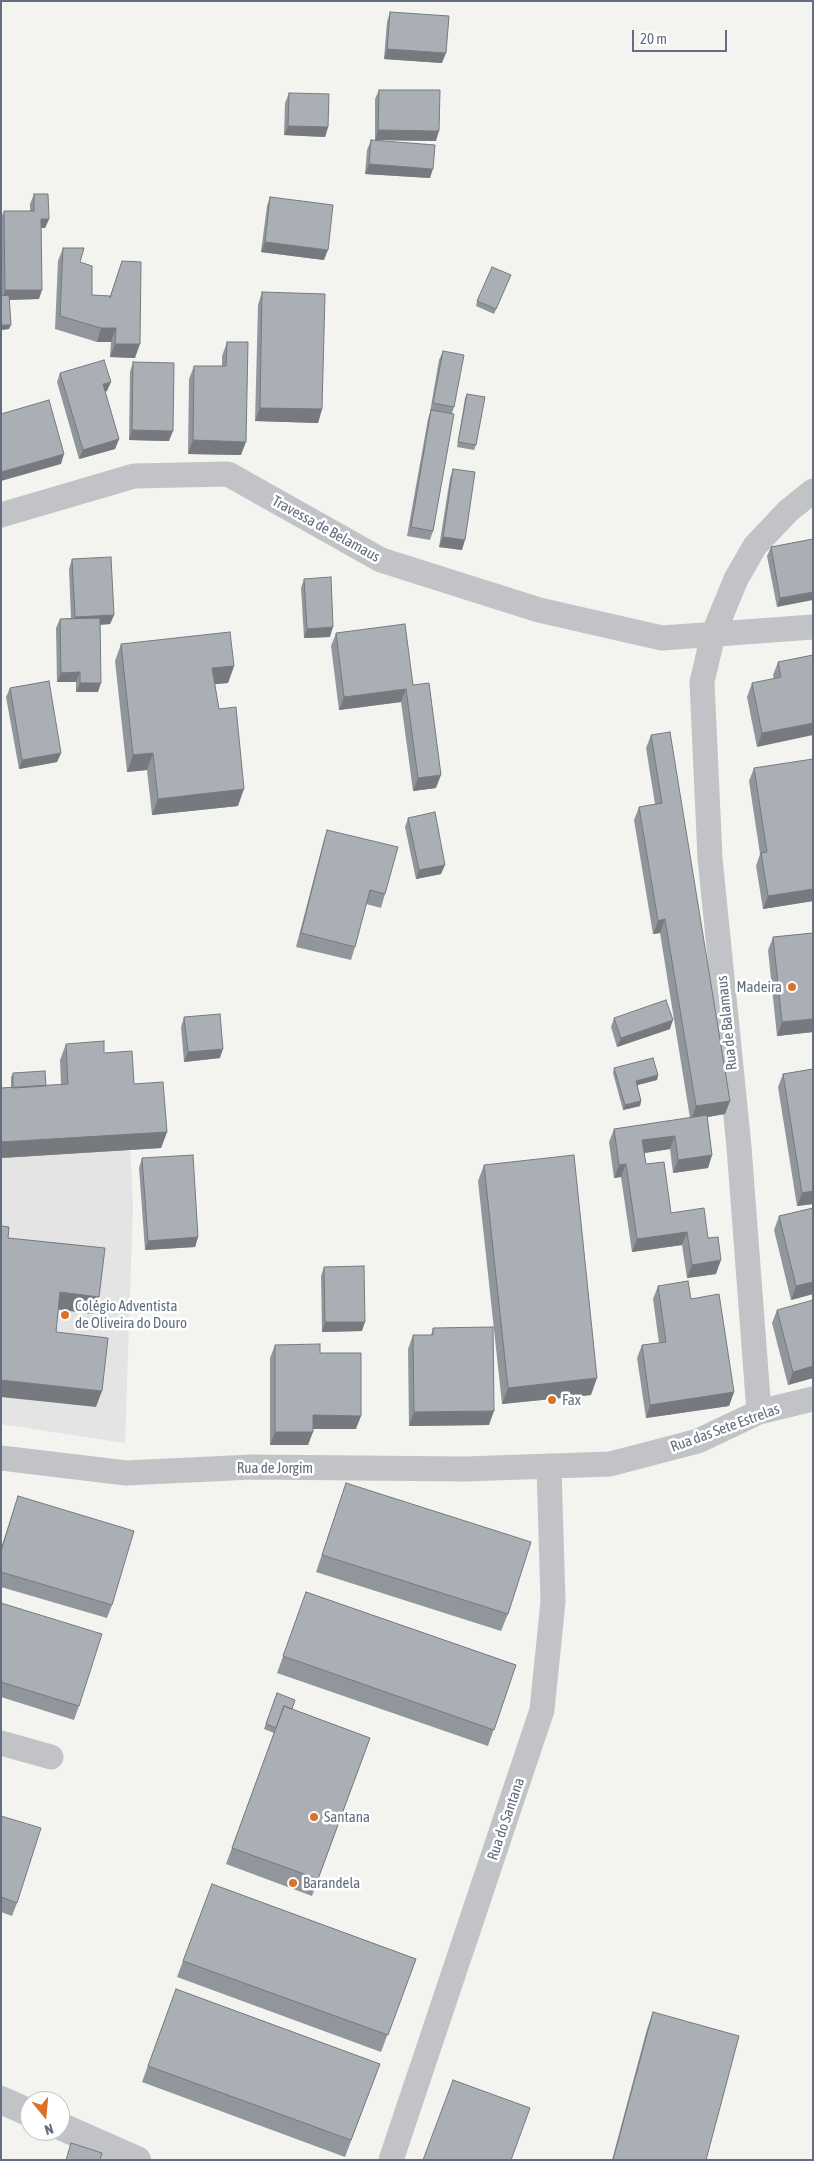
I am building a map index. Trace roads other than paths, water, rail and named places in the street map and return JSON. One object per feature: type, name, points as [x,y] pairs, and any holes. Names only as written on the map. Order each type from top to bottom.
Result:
[{"type":"street","name":"Travessa de Belamaus","points":[[1,515],[134,476],[228,474],[381,560],[539,610],[662,638],[813,627]]},
{"type":"street","name":"Rua de Balamaus","points":[[759,1412],[739,1147],[710,858],[702,682],[713,635],[736,579],[754,546],[788,510],[813,491]]},
{"type":"street","name":"Rua das Sete Estrelas","points":[[549,1466],[610,1464],[698,1441],[759,1412],[813,1399]]},
{"type":"street","name":"Rua de Jorgim","points":[[1,1458],[126,1473],[252,1467],[465,1469],[549,1466]]},
{"type":"street","name":"Rua do Santana","points":[[391,2160],[542,1710],[553,1602],[549,1466]]},
{"type":"street","points":[[1,1743],[50,1757]]},
{"type":"street","points":[[1,2100],[20,2109]]},
{"type":"street","points":[[70,2130],[137,2160]]},
{"type":"place","name":"Madeira","points":[[792,987]]},
{"type":"place","name":"Colégio Adventista de Oliveira do Douro","points":[[65,1315]]},
{"type":"place","name":"Fax","points":[[552,1400]]},
{"type":"place","name":"Santana","points":[[314,1817]]},
{"type":"place","name":"Barandela","points":[[293,1883]]}]
